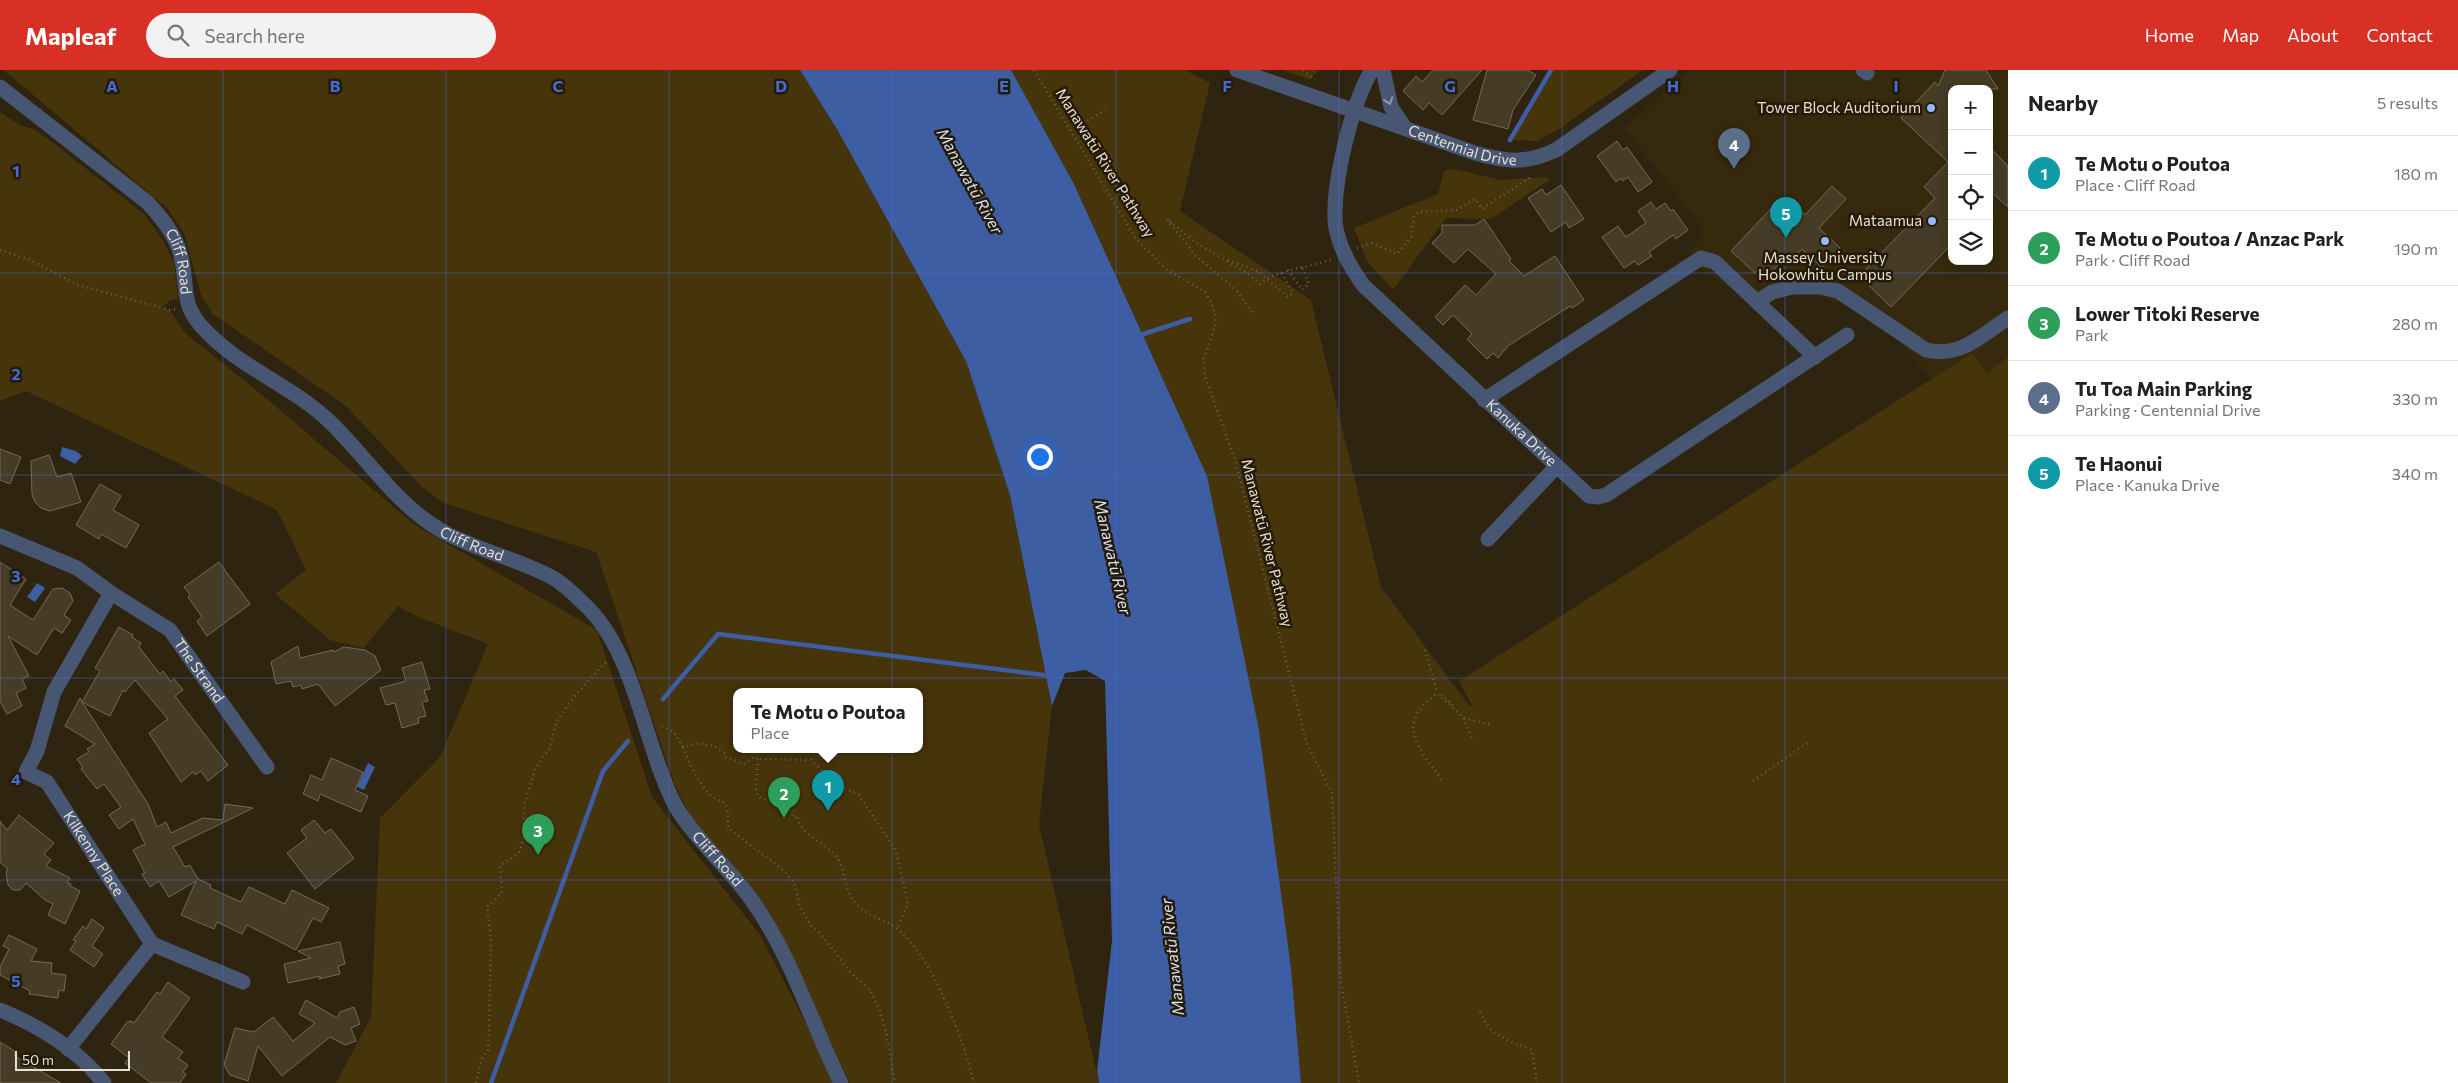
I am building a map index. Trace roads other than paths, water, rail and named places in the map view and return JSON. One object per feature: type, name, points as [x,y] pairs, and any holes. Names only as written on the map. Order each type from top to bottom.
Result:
[{"type":"street","name":"Centennial Drive","points":[[1237,70],[1497,159],[1528,160],[1556,150],[1670,70]]},
{"type":"street","name":"Kanuka Drive","points":[[1372,70],[1362,87],[1343,156],[1336,207],[1337,232],[1341,256],[1363,285],[1589,496],[1598,497],[1606,495],[1847,335]]},
{"type":"street","points":[[1383,70],[1390,107],[1405,128]]},
{"type":"street","name":"Cliff Road","points":[[0,87],[147,202],[162,218],[172,235],[182,259],[187,306],[207,333],[230,352],[288,390],[330,422],[382,481],[415,511],[442,531],[555,580],[584,603],[603,626],[617,652],[675,804],[751,899],[777,942],[840,1083]]},
{"type":"street","points":[[1484,400],[1701,258],[1715,262],[1815,357]]},
{"type":"street","points":[[1757,302],[1772,292],[1793,287],[1838,291],[1926,350],[1938,353],[1952,353],[2008,318]]},
{"type":"street","points":[[1488,539],[1556,467]]},
{"type":"street","name":"The Strand","points":[[0,536],[77,568],[111,593],[170,630],[267,767]]},
{"type":"street","name":"Kilkenny Place","points":[[111,593],[54,692],[37,751],[26,772],[48,782],[152,944]]},
{"type":"street","points":[[68,1049],[152,944],[244,982]]},
{"type":"street","points":[[0,1010],[44,1031],[68,1049],[104,1083]]},
{"type":"water","name":"Manawatū River","points":[[800,70],[1011,70],[1073,182],[1207,476],[1259,730],[1291,968],[1301,1083],[1099,1083],[1097,1071],[1112,941],[1105,681],[1086,670],[1065,673],[1052,706],[1010,495],[966,361],[838,131]]},
{"type":"water","points":[[62,447],[76,451],[82,456],[75,464],[60,456]]},
{"type":"water","points":[[37,583],[45,588],[35,602],[27,597]]},
{"type":"water","points":[[368,763],[375,767],[364,790],[357,787]]},
{"type":"waterway","points":[[1510,140],[1551,70]]},
{"type":"waterway","points":[[1137,336],[1190,319]]},
{"type":"waterway","points":[[663,699],[718,634],[1051,676]]},
{"type":"waterway","points":[[491,1083],[603,771],[628,741]]},
{"type":"place","name":"Tower Block Auditorium","points":[[1931,108]]},
{"type":"place","name":"Tu Toa Main Parking","points":[[1734,169]]},
{"type":"place","name":"Mataamua","points":[[1932,221]]},
{"type":"place","name":"Te Haonui","points":[[1786,238]]},
{"type":"place","name":"Massey University Hokowhitu Campus","points":[[1825,241]]},
{"type":"place","name":"Te Motu o Poutoa","points":[[828,811]]},
{"type":"place","name":"Te Motu o Poutoa / Anzac Park","points":[[784,818]]},
{"type":"place","name":"Lower Titoki Reserve","points":[[538,855]]}]
